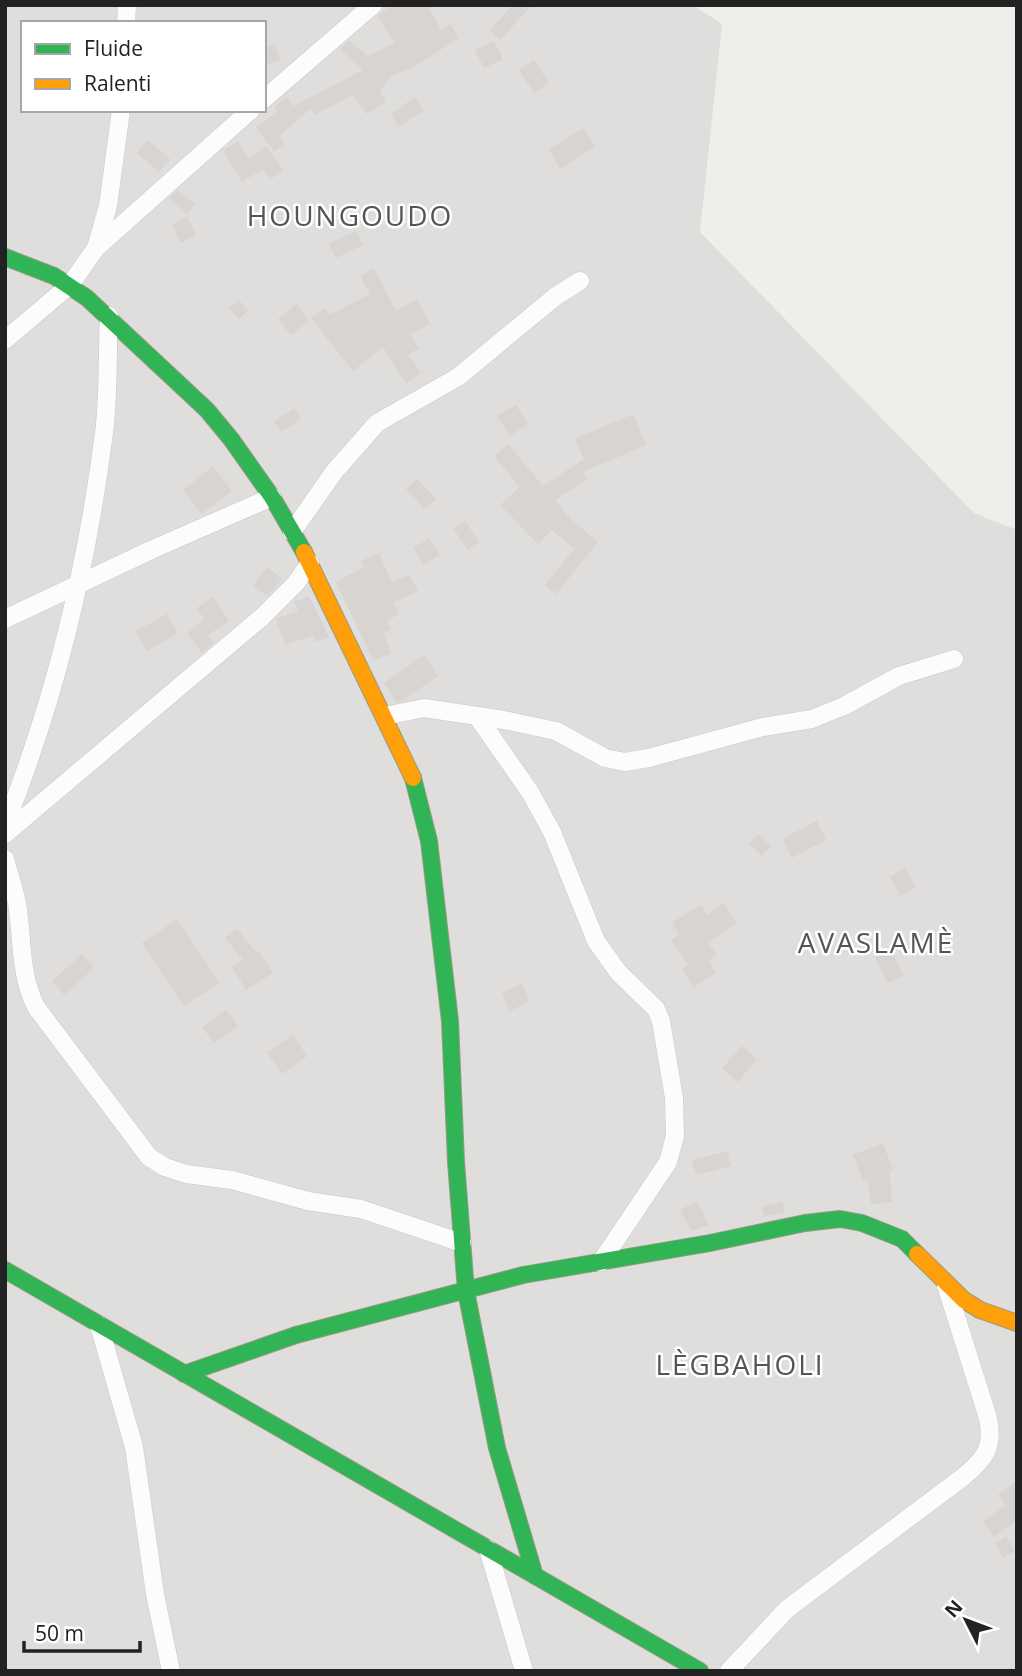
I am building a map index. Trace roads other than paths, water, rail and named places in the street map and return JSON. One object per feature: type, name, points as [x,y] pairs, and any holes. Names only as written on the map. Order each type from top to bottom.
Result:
[{"type":"street","points":[[266,97],[373,5]]},
{"type":"street","points":[[96,248],[108,206],[121,112]]},
{"type":"street","points":[[5,340],[70,285],[96,248],[249,112]]},
{"type":"street","points":[[5,257],[41,270],[70,285],[109,316],[207,410],[231,439],[272,497],[310,563],[412,774],[429,841],[450,1021],[456,1163],[466,1290],[496,1448],[535,1576]]},
{"type":"street","points":[[292,532],[334,472],[377,424],[458,377],[556,296],[580,281]]},
{"type":"street","points":[[5,825],[30,762],[79,584],[104,431],[109,316]]},
{"type":"street","points":[[5,619],[272,497]]},
{"type":"street","points":[[5,834],[262,617],[296,583],[310,563]]},
{"type":"street","points":[[385,716],[424,708],[477,716],[556,732],[605,758],[625,762],[763,727],[813,719],[844,706],[899,676],[954,659]]},
{"type":"street","points":[[477,716],[530,792],[552,832],[596,941],[618,972],[656,1009],[661,1021],[674,1098],[675,1136],[668,1162],[601,1262]]},
{"type":"street","points":[[5,859],[16,902],[22,967],[36,1007],[149,1157],[165,1167],[186,1174],[232,1180],[308,1201],[361,1209],[462,1242]]},
{"type":"street","points":[[184,1374],[296,1335],[523,1275],[710,1243],[805,1223],[840,1219],[862,1223],[902,1239],[946,1285],[980,1310],[1017,1323]]},
{"type":"street","points":[[5,1270],[700,1671]]},
{"type":"street","points":[[729,1671],[787,1609],[963,1477],[978,1465],[988,1450],[991,1434],[988,1418],[946,1285]]},
{"type":"street","points":[[99,1325],[134,1447],[155,1594],[171,1671]]},
{"type":"street","points":[[488,1549],[524,1671]]},
{"type":"district","name":"HOUNGOUDO","points":[[350,216]]},
{"type":"district","name":"AVASLAMÈ","points":[[876,943]]},
{"type":"district","name":"LÈGBAHOLI","points":[[740,1365]]}]
